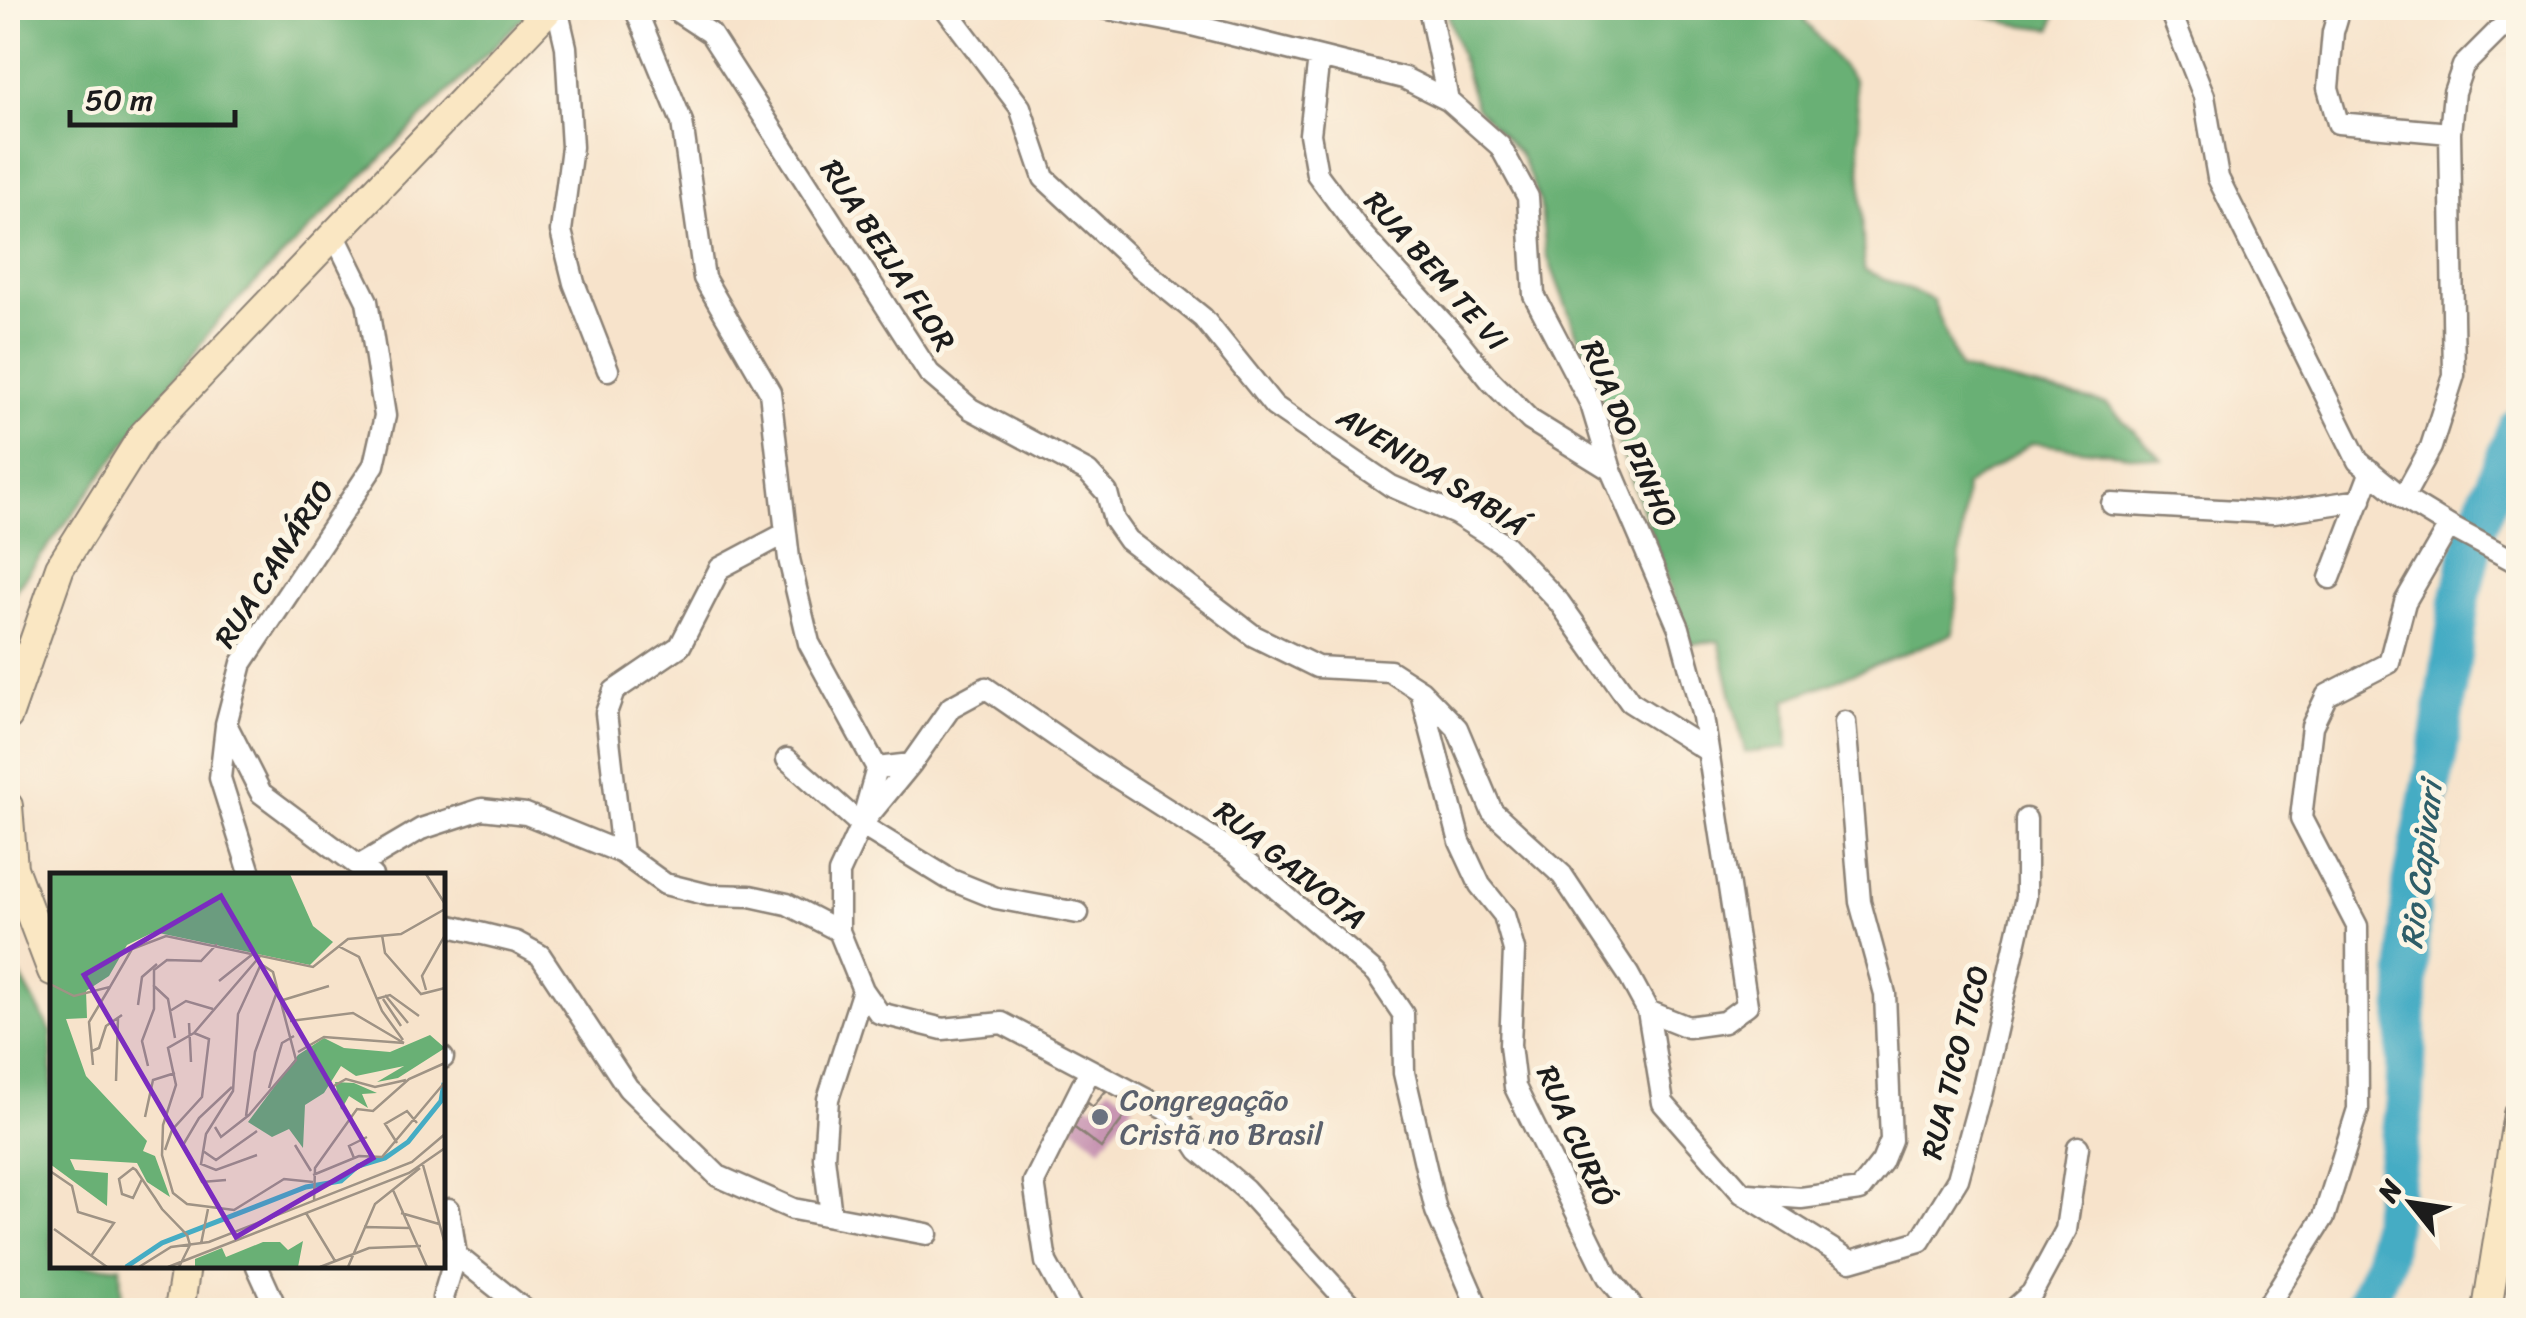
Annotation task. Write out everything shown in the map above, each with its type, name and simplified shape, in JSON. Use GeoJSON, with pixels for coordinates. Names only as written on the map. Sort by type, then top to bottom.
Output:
{"type":"FeatureCollection","features":[{"type":"Feature","properties":{"kind":"street"},"geometry":{"type":"LineString","coordinates":[[8,716],[60,567],[143,436],[553,8],[566,47],[572,146],[560,230],[574,284],[608,370]]}},
{"type":"Feature","properties":{"kind":"street"},"geometry":{"type":"LineString","coordinates":[[638,8],[682,122],[704,278],[770,392],[789,559],[809,643],[877,768],[860,825],[838,872],[839,931],[863,990],[879,1013],[943,1030],[1002,1022],[1176,1114],[1199,1150],[1245,1189],[1355,1310]]}},
{"type":"Feature","properties":{"kind":"street","name":"RUA BEIJA FLOR"},"geometry":{"type":"LineString","coordinates":[[672,8],[710,33],[928,373],[971,409],[1088,472],[1107,493],[1114,520],[1128,540],[1254,636],[1317,667],[1390,671],[1421,691],[1457,728],[1492,811],[1562,875],[1628,974],[1648,1011],[1663,1103],[1742,1193],[1851,1261]]}},
{"type":"Feature","properties":{"kind":"street","name":"AVENIDA SABIÁ"},"geometry":{"type":"LineString","coordinates":[[945,8],[1020,107],[1044,178],[1141,268],[1204,318],[1274,406],[1391,486],[1456,514],[1505,545],[1559,602],[1630,702],[1708,751]]}},
{"type":"Feature","properties":{"kind":"street","name":"RUA DO PINHO"},"geometry":{"type":"LineString","coordinates":[[1103,8],[1195,16],[1319,56],[1404,78],[1448,100],[1500,146],[1528,197],[1534,295],[1592,404],[1611,470],[1679,628],[1703,718],[1747,1004],[1724,1022],[1688,1027],[1648,1011]]}},
{"type":"Feature","properties":{"kind":"street"},"geometry":{"type":"LineString","coordinates":[[1429,8],[1448,100]]}},
{"type":"Feature","properties":{"kind":"street"},"geometry":{"type":"LineString","coordinates":[[2169,8],[2204,96],[2218,178],[2358,462],[2403,498],[2518,563]]}},
{"type":"Feature","properties":{"kind":"street"},"geometry":{"type":"LineString","coordinates":[[2340,8],[2328,88],[2338,123],[2450,132]]}},
{"type":"Feature","properties":{"kind":"street"},"geometry":{"type":"LineString","coordinates":[[2403,498],[2431,447],[2454,375],[2450,132],[2454,92],[2463,66],[2518,12]]}},
{"type":"Feature","properties":{"kind":"street","name":"RUA BEM TE VI"},"geometry":{"type":"LineString","coordinates":[[1319,56],[1310,134],[1316,174],[1361,233],[1491,382],[1530,420],[1611,470]]}},
{"type":"Feature","properties":{"kind":"street","name":"RUA CANÁRIO"},"geometry":{"type":"LineString","coordinates":[[250,873],[220,778],[226,724],[242,663],[374,465],[385,416],[367,302],[334,234]]}},
{"type":"Feature","properties":{"kind":"street"},"geometry":{"type":"LineString","coordinates":[[2330,578],[2371,472]]}},
{"type":"Feature","properties":{"kind":"street"},"geometry":{"type":"LineString","coordinates":[[2112,504],[2273,512],[2360,500]]}},
{"type":"Feature","properties":{"kind":"street"},"geometry":{"type":"LineString","coordinates":[[2265,1310],[2324,1217],[2358,1109],[2356,926],[2301,818],[2312,726],[2327,695],[2389,664],[2405,602],[2458,530]]}},
{"type":"Feature","properties":{"kind":"street"},"geometry":{"type":"LineString","coordinates":[[622,854],[606,714],[614,691],[680,646],[720,568],[786,534]]}},
{"type":"Feature","properties":{"kind":"street","name":"RUA GAIVOTA"},"geometry":{"type":"LineString","coordinates":[[911,764],[951,707],[986,688],[1234,852],[1376,974],[1403,1014],[1404,1073],[1436,1211],[1479,1310]]}},
{"type":"Feature","properties":{"kind":"street","name":"RUA CURIÓ"},"geometry":{"type":"LineString","coordinates":[[1421,691],[1460,842],[1480,885],[1504,915],[1514,950],[1510,1045],[1515,1087],[1608,1277],[1635,1310]]}},
{"type":"Feature","properties":{"kind":"street"},"geometry":{"type":"LineString","coordinates":[[1742,1193],[1801,1198],[1860,1190],[1882,1162],[1891,1140],[1885,994],[1860,902],[1845,722]]}},
{"type":"Feature","properties":{"kind":"street"},"geometry":{"type":"LineString","coordinates":[[226,724],[261,793],[366,870],[421,829],[482,809],[526,814],[622,854],[665,884],[709,895],[750,896],[787,904],[839,931]]}},
{"type":"Feature","properties":{"kind":"street"},"geometry":{"type":"LineString","coordinates":[[787,759],[860,825],[949,879],[996,898],[1078,913]]}},
{"type":"Feature","properties":{"kind":"street"},"geometry":{"type":"LineString","coordinates":[[877,768],[911,764]]}},
{"type":"Feature","properties":{"kind":"street"},"geometry":{"type":"LineString","coordinates":[[860,825],[911,764]]}},
{"type":"Feature","properties":{"kind":"street"},"geometry":{"type":"LineString","coordinates":[[8,806],[13,868],[50,966]]}},
{"type":"Feature","properties":{"kind":"street","name":"RUA TICO TICO"},"geometry":{"type":"LineString","coordinates":[[1851,1261],[1920,1241],[1958,1178],[1982,1092],[2026,897],[2026,819]]}},
{"type":"Feature","properties":{"kind":"street"},"geometry":{"type":"LineString","coordinates":[[445,925],[516,942],[540,955],[628,1088],[718,1176],[793,1210],[927,1234]]}},
{"type":"Feature","properties":{"kind":"street"},"geometry":{"type":"LineString","coordinates":[[831,1216],[824,1156],[828,1099],[863,990]]}},
{"type":"Feature","properties":{"kind":"street"},"geometry":{"type":"LineString","coordinates":[[1072,1310],[1046,1262],[1034,1182],[1090,1070]]}},
{"type":"Feature","properties":{"kind":"street"},"geometry":{"type":"LineString","coordinates":[[2487,1310],[2518,1114]]}},
{"type":"Feature","properties":{"kind":"street"},"geometry":{"type":"LineString","coordinates":[[2012,1310],[2032,1293],[2066,1230],[2078,1148]]}},
{"type":"Feature","properties":{"kind":"street"},"geometry":{"type":"LineString","coordinates":[[446,1310],[443,1298],[456,1256],[449,1208]]}},
{"type":"Feature","properties":{"kind":"street"},"geometry":{"type":"LineString","coordinates":[[456,1256],[526,1310]]}},
{"type":"Feature","properties":{"kind":"street"},"geometry":{"type":"LineString","coordinates":[[180,1310],[186,1268]]}},
{"type":"Feature","properties":{"kind":"street"},"geometry":{"type":"LineString","coordinates":[[257,1268],[276,1310]]}},
{"type":"Feature","properties":{"kind":"green space"},"geometry":{"type":"Polygon","coordinates":[[[8,8],[533,8],[220,318],[8,600],[8,8]]]}},
{"type":"Feature","properties":{"kind":"green space"},"geometry":{"type":"Polygon","coordinates":[[[1448,8],[1801,8],[1806,23],[1854,80],[1864,270],[1933,300],[1959,369],[2107,404],[2162,459],[2032,443],[1966,486],[1953,634],[1786,700],[1788,748],[1745,753],[1719,641],[1690,644],[1546,253],[1540,202],[1520,154],[1476,107],[1448,8]]]}},
{"type":"Feature","properties":{"kind":"green space"},"geometry":{"type":"Polygon","coordinates":[[[1955,8],[2057,8],[2052,29],[2013,24],[1955,8]]]}},
{"type":"Feature","properties":{"kind":"green space"},"geometry":{"type":"Polygon","coordinates":[[[8,954],[50,1029],[50,1268],[120,1268],[122,1310],[8,1310],[8,954]]]}},
{"type":"Feature","properties":{"kind":"building","name":"Congregação Cristã no Brasil"},"geometry":{"type":"Polygon","coordinates":[[[1109,1087],[1134,1104],[1101,1148],[1072,1126],[1077,1118],[1073,1116],[1088,1103],[1093,1107],[1109,1087]]]}},
{"type":"Feature","properties":{"kind":"waterway","name":"Rio Capivari"},"geometry":{"type":"LineString","coordinates":[[2363,1310],[2384,1261],[2405,1100],[2411,889],[2438,752],[2460,601],[2477,525],[2518,427]]}},
{"type":"Feature","properties":{"kind":"place","name":"Congregação Cristã no Brasil"},"geometry":{"type":"Point","coordinates":[1100,1117]}}]}
